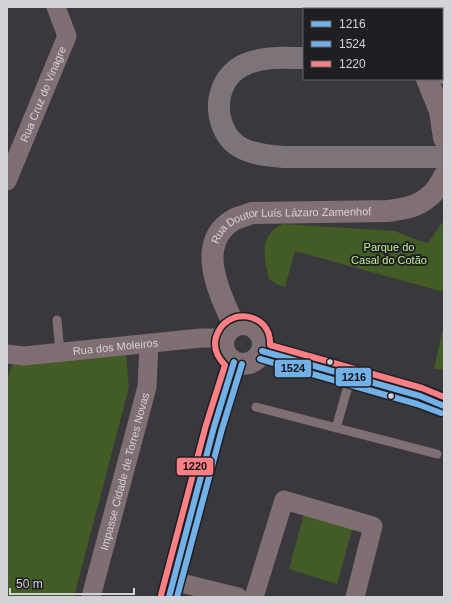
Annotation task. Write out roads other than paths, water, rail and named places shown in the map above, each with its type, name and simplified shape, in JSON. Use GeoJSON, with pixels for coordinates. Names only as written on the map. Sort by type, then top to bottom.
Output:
{"type":"FeatureCollection","features":[{"type":"Feature","properties":{"kind":"highway"},"geometry":{"type":"LineString","coordinates":[[303,58],[269,58],[257,60],[245,64],[233,71],[226,80],[220,95],[218,108],[220,121],[225,132],[235,144],[262,155],[284,157],[444,157]]}},
{"type":"Feature","properties":{"kind":"street","name":"Rua Cruz do Vinagre"},"geometry":{"type":"LineString","coordinates":[[7,181],[67,36],[56,7]]}},
{"type":"Feature","properties":{"kind":"street"},"geometry":{"type":"LineString","coordinates":[[427,80],[440,111],[444,138]]}},
{"type":"Feature","properties":{"kind":"street","name":"Rua Doutor Luís Lázaro Zamenhof"},"geometry":{"type":"LineString","coordinates":[[229,332],[212,262],[214,243],[222,230],[234,220],[252,213],[388,211],[410,207],[432,194],[437,189],[444,176]]}},
{"type":"Feature","properties":{"kind":"street"},"geometry":{"type":"LineString","coordinates":[[246,324],[257,329],[263,339],[262,351],[259,357],[254,361],[241,364],[228,358],[222,346],[229,332],[246,324]]}},
{"type":"Feature","properties":{"kind":"street","name":"Rua dos Moleiros"},"geometry":{"type":"LineString","coordinates":[[7,354],[24,356],[149,344],[201,338],[229,332]]}},
{"type":"Feature","properties":{"kind":"street","name":"Impasse Cidade de Torres Novas"},"geometry":{"type":"LineString","coordinates":[[91,597],[147,387],[149,344]]}},
{"type":"Feature","properties":{"kind":"street"},"geometry":{"type":"LineString","coordinates":[[262,351],[420,396],[444,406]]}},
{"type":"Feature","properties":{"kind":"street"},"geometry":{"type":"LineString","coordinates":[[234,362],[214,427],[171,589],[238,597]]}},
{"type":"Feature","properties":{"kind":"street"},"geometry":{"type":"LineString","coordinates":[[254,597],[284,500],[373,526],[355,597]]}},
{"type":"Feature","properties":{"kind":"lane"},"geometry":{"type":"LineString","coordinates":[[57,320],[60,352]]}},
{"type":"Feature","properties":{"kind":"lane"},"geometry":{"type":"LineString","coordinates":[[336,428],[351,376]]}},
{"type":"Feature","properties":{"kind":"lane"},"geometry":{"type":"LineString","coordinates":[[256,407],[437,454]]}},
{"type":"Feature","properties":{"kind":"park label","name":"Parque do Casal do Cotão"},"geometry":{"type":"Point","coordinates":[389,253]}}]}
